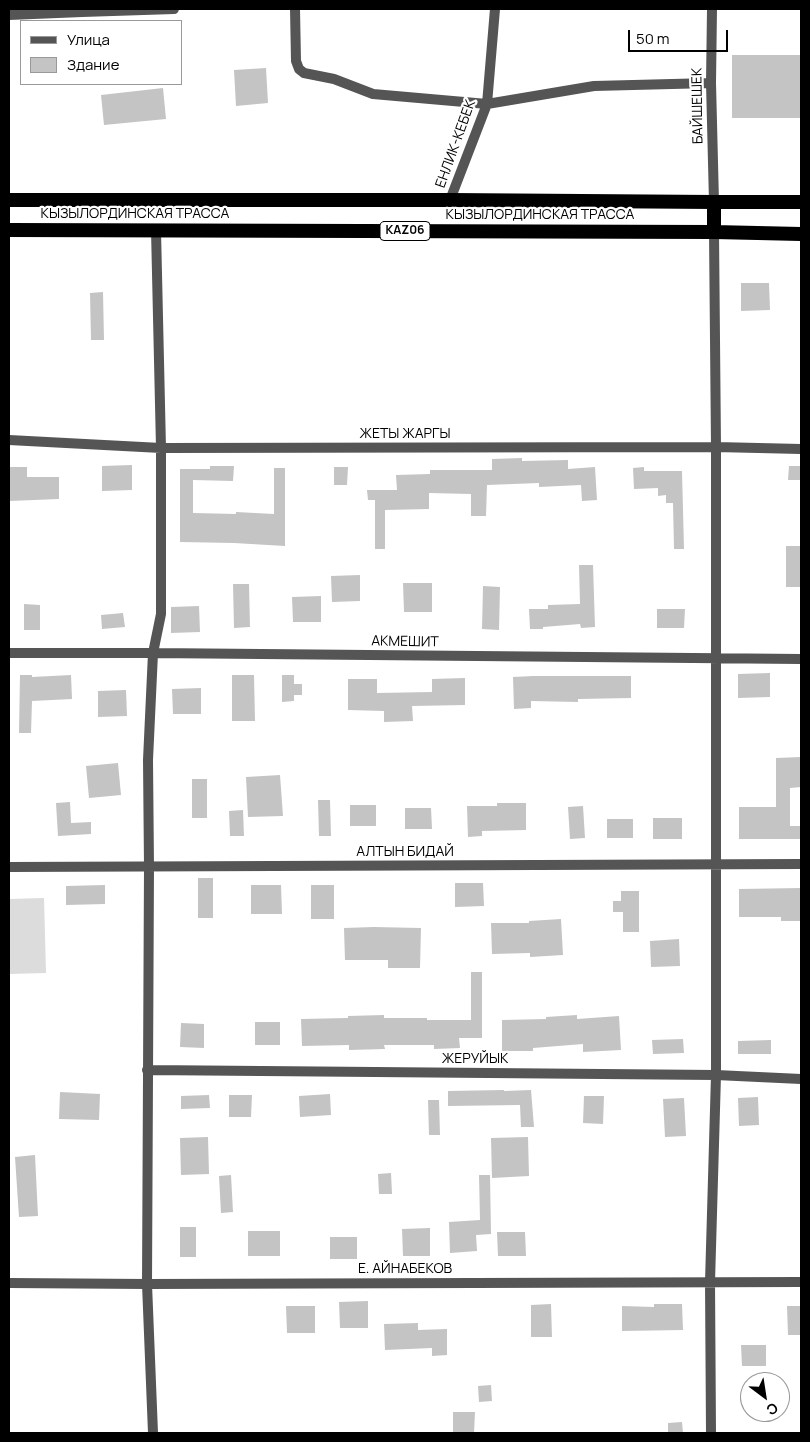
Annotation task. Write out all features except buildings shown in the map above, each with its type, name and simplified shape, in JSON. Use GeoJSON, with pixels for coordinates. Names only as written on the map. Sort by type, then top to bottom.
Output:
{"type":"FeatureCollection","features":[{"type":"Feature","properties":{"kind":"highway","name":"КЫЗЫЛОРДИНСКАЯ ТРАССА"},"geometry":{"type":"LineString","coordinates":[[9,200],[801,202]]}},
{"type":"Feature","properties":{"kind":"highway"},"geometry":{"type":"LineString","coordinates":[[714,202],[714,232]]}},
{"type":"Feature","properties":{"kind":"highway","name":"КЫЗЫЛОРДИНСКАЯ ТРАССА"},"geometry":{"type":"LineString","coordinates":[[9,230],[714,232],[801,234]]}},
{"type":"Feature","properties":{"kind":"street"},"geometry":{"type":"LineString","coordinates":[[9,15],[174,9]]}},
{"type":"Feature","properties":{"kind":"street"},"geometry":{"type":"LineString","coordinates":[[295,9],[296,60],[298,69],[334,79],[373,94],[487,104],[594,86],[711,83]]}},
{"type":"Feature","properties":{"kind":"street","name":"ЕНЛИК-КЕБЕК"},"geometry":{"type":"LineString","coordinates":[[450,200],[487,104],[495,9]]}},
{"type":"Feature","properties":{"kind":"street","name":"БАЙШЕШЕК"},"geometry":{"type":"LineString","coordinates":[[712,9],[711,83],[714,202]]}},
{"type":"Feature","properties":{"kind":"street"},"geometry":{"type":"LineString","coordinates":[[153,1433],[147,1284],[147,1070],[148,760],[153,653],[161,614],[161,448],[156,230]]}},
{"type":"Feature","properties":{"kind":"street"},"geometry":{"type":"LineString","coordinates":[[711,1433],[710,1282],[716,1075],[714,232]]}},
{"type":"Feature","properties":{"kind":"street","name":"ЖЕТЫ ЖАРГЫ"},"geometry":{"type":"LineString","coordinates":[[9,440],[161,448],[716,447],[801,450]]}},
{"type":"Feature","properties":{"kind":"street","name":"АКМЕШИТ"},"geometry":{"type":"LineString","coordinates":[[9,653],[801,659]]}},
{"type":"Feature","properties":{"kind":"street","name":"АЛТЫН БИДАЙ"},"geometry":{"type":"LineString","coordinates":[[9,867],[801,864]]}},
{"type":"Feature","properties":{"kind":"street","name":"ЖЕРУЙЫК"},"geometry":{"type":"LineString","coordinates":[[147,1070],[716,1075],[801,1079]]}},
{"type":"Feature","properties":{"kind":"street","name":"Е. АЙНАБЕКОВ"},"geometry":{"type":"LineString","coordinates":[[9,1283],[801,1282]]}},
{"type":"Feature","properties":{"kind":"shaded area"},"geometry":{"type":"Polygon","coordinates":[[[44,898],[46,973],[9,974],[9,899],[44,898]]]}}]}
